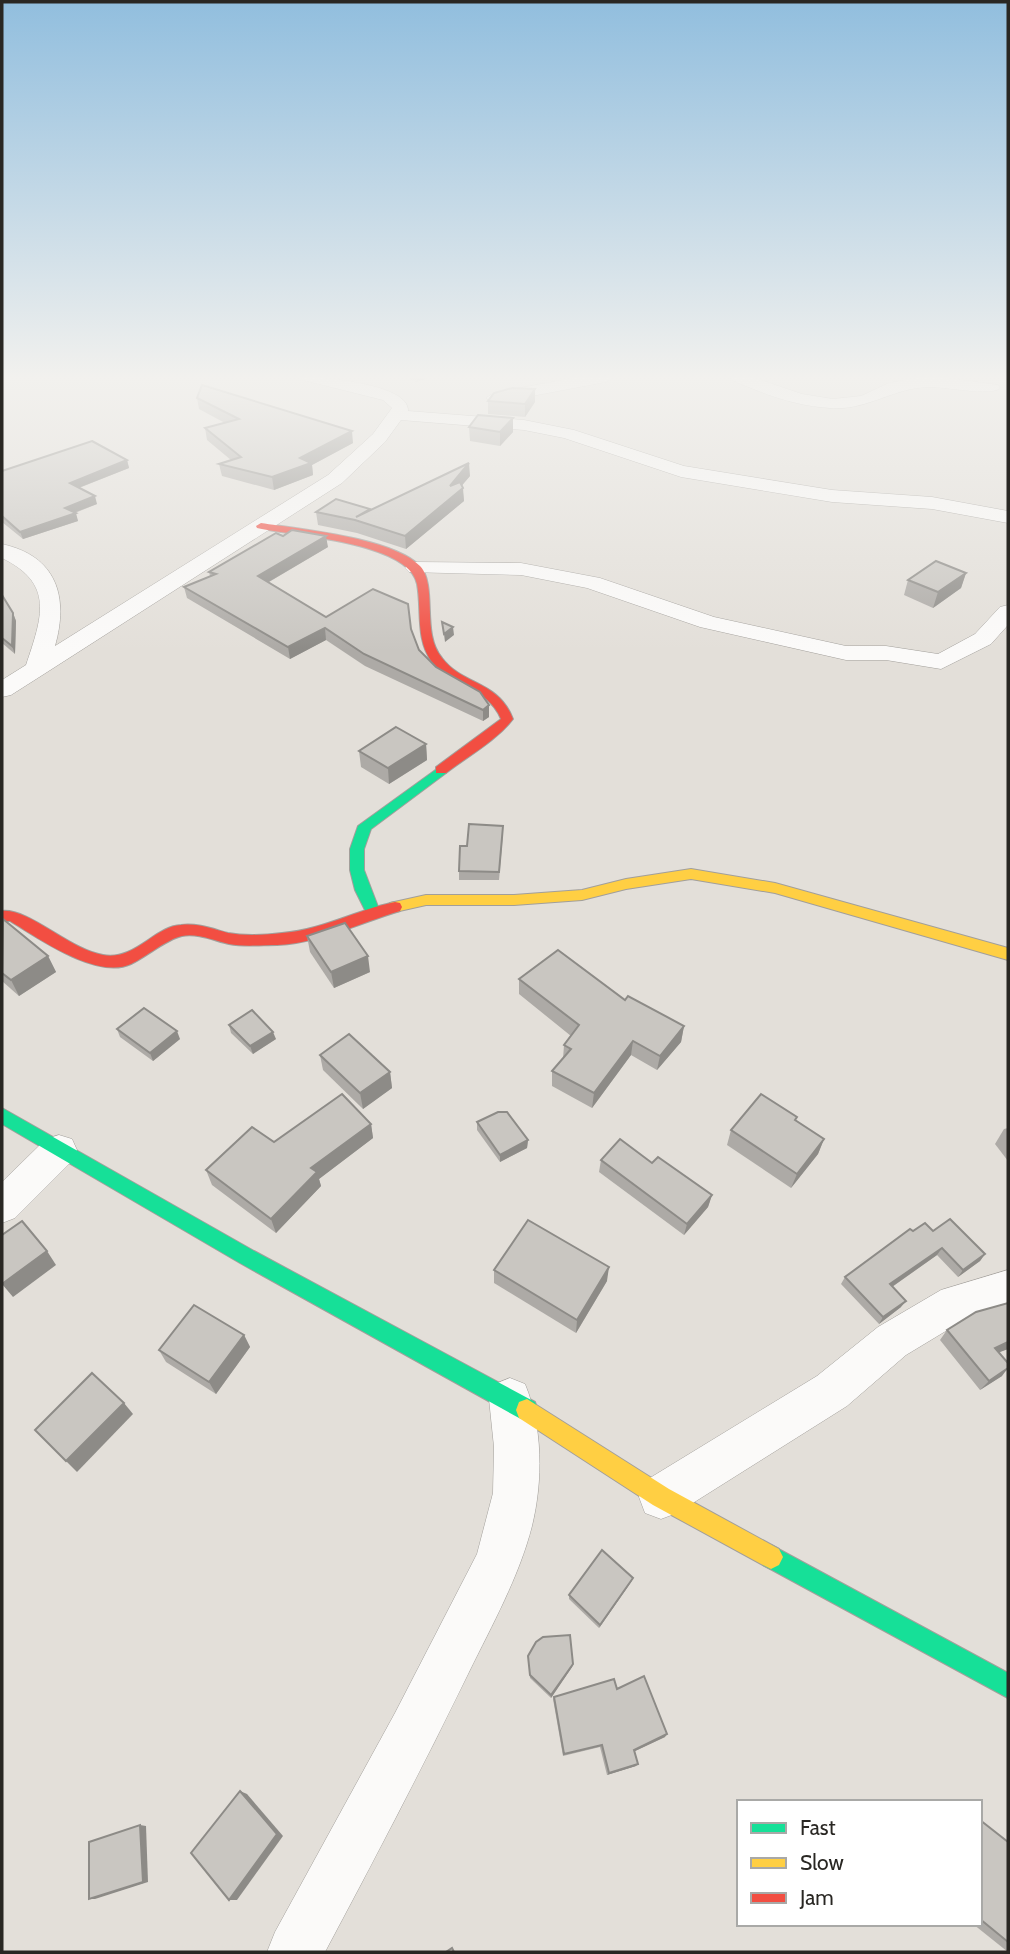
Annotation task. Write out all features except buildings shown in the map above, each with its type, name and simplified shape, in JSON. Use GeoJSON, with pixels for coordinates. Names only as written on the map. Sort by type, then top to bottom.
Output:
{"type":"FeatureCollection","features":[{"type":"Feature","properties":{"kind":"street"},"geometry":{"type":"LineString","coordinates":[[2,690],[335,479],[347,468]]}},
{"type":"Feature","properties":{"kind":"street"},"geometry":{"type":"LineString","coordinates":[[676,468],[832,496],[932,503],[1008,517]]}},
{"type":"Feature","properties":{"kind":"street"},"geometry":{"type":"LineString","coordinates":[[261,526],[337,540],[402,557],[416,568],[423,586],[426,625],[437,661],[450,673],[501,701],[507,711],[507,719],[426,784],[365,826],[354,847],[353,859],[356,880],[373,912]]}},
{"type":"Feature","properties":{"kind":"street"},"geometry":{"type":"LineString","coordinates":[[2,550],[34,568],[45,583],[50,597],[51,621],[36,669]]}},
{"type":"Feature","properties":{"kind":"street"},"geometry":{"type":"LineString","coordinates":[[416,568],[521,569],[592,583],[708,622],[846,653],[886,653],[941,662],[983,639],[1008,612]]}},
{"type":"Feature","properties":{"kind":"street"},"geometry":{"type":"LineString","coordinates":[[2,916],[12,915],[57,943],[101,961],[124,961],[180,930],[207,932],[231,939],[280,939],[317,934],[373,912],[426,900],[514,900],[582,894],[691,874],[775,888],[1008,954]]}},
{"type":"Feature","properties":{"kind":"street"},"geometry":{"type":"LineString","coordinates":[[2,1115],[247,1257],[510,1399],[661,1497],[1008,1686]]}},
{"type":"Feature","properties":{"kind":"street"},"geometry":{"type":"LineString","coordinates":[[2,1206],[59,1150]]}},
{"type":"Feature","properties":{"kind":"street"},"geometry":{"type":"LineString","coordinates":[[661,1497],[832,1391],[892,1341],[955,1303],[1008,1289]]}},
{"type":"Feature","properties":{"kind":"street"},"geometry":{"type":"LineString","coordinates":[[295,1952],[428,1703],[497,1562],[509,1525],[516,1486],[518,1449],[510,1399]]}},
{"type":"Feature","properties":{"kind":"traffic: fast"},"geometry":{"type":"LineString","coordinates":[[373,912],[357,870],[357,849],[365,826],[441,770]]}},
{"type":"Feature","properties":{"kind":"traffic: fast"},"geometry":{"type":"LineString","coordinates":[[2,1115],[247,1257],[527,1410]]}},
{"type":"Feature","properties":{"kind":"traffic: fast"},"geometry":{"type":"LineString","coordinates":[[771,1557],[1008,1686]]}},
{"type":"Feature","properties":{"kind":"traffic: slow"},"geometry":{"type":"LineString","coordinates":[[395,907],[426,900],[514,900],[582,895],[626,884],[691,874],[775,888],[1008,954]]}},
{"type":"Feature","properties":{"kind":"traffic: slow"},"geometry":{"type":"LineString","coordinates":[[527,1410],[661,1497],[771,1557]]}},
{"type":"Feature","properties":{"kind":"traffic: jam"},"geometry":{"type":"LineString","coordinates":[[261,526],[365,545],[403,558],[415,567],[423,585],[425,623],[434,656],[448,670],[496,699],[507,719],[499,728],[441,770]]}},
{"type":"Feature","properties":{"kind":"traffic: jam"},"geometry":{"type":"LineString","coordinates":[[2,916],[12,915],[57,943],[101,961],[124,961],[180,930],[207,932],[231,939],[280,939],[317,934],[373,912],[395,907]]}}]}
